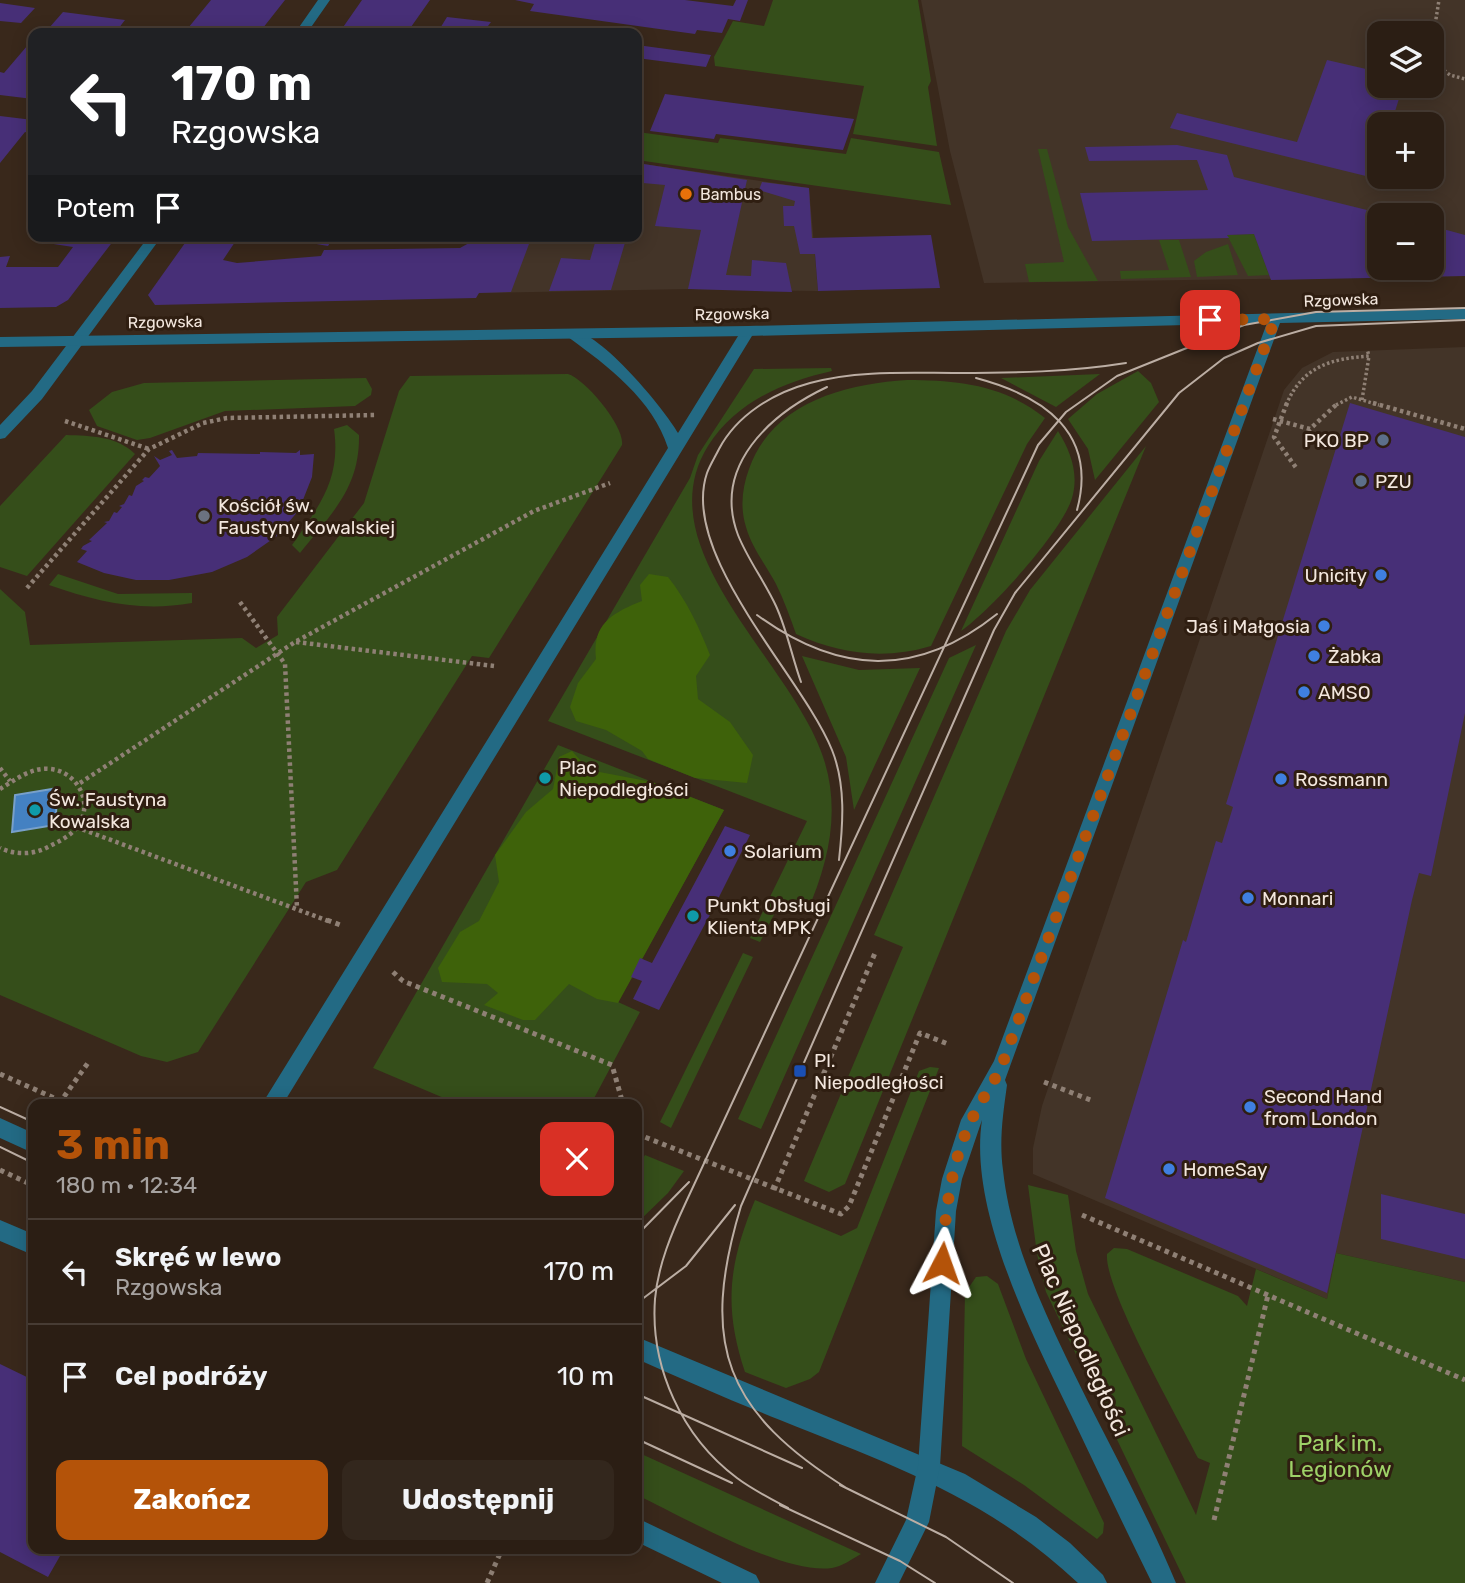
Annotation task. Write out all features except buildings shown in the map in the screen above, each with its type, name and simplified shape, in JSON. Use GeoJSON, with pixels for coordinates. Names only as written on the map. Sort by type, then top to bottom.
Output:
{"type":"FeatureCollection","features":[{"type":"Feature","properties":{"kind":"street"},"geometry":{"type":"LineString","coordinates":[[304,28],[324,0]]}},
{"type":"Feature","properties":{"kind":"street"},"geometry":{"type":"LineString","coordinates":[[0,434],[37,396],[152,242]]}},
{"type":"Feature","properties":{"kind":"street","name":"Rzgowska"},"geometry":{"type":"LineString","coordinates":[[0,342],[748,331],[1465,314]]}},
{"type":"Feature","properties":{"kind":"street","name":"Plac Niepodległości"},"geometry":{"type":"LineString","coordinates":[[887,1583],[917,1522],[929,1466],[946,1211],[960,1147],[971,1120],[1002,1065],[1275,319]]}},
{"type":"Feature","properties":{"kind":"street"},"geometry":{"type":"LineString","coordinates":[[275,1099],[748,331]]}},
{"type":"Feature","properties":{"kind":"street"},"geometry":{"type":"LineString","coordinates":[[573,334],[612,364],[663,418],[672,432],[676,449]]}},
{"type":"Feature","properties":{"kind":"street","name":"Plac Niepodległości"},"geometry":{"type":"LineString","coordinates":[[1002,1065],[991,1129],[995,1184],[1003,1222],[1034,1310],[1164,1583]]}},
{"type":"Feature","properties":{"kind":"street"},"geometry":{"type":"LineString","coordinates":[[0,1128],[28,1141]]}},
{"type":"Feature","properties":{"kind":"street"},"geometry":{"type":"LineString","coordinates":[[0,1230],[28,1243]]}},
{"type":"Feature","properties":{"kind":"street"},"geometry":{"type":"LineString","coordinates":[[642,1350],[743,1394],[929,1466],[1015,1515],[1095,1583]]}},
{"type":"Feature","properties":{"kind":"street"},"geometry":{"type":"LineString","coordinates":[[642,1532],[748,1583]]}},
{"type":"Feature","properties":{"kind":"path"},"geometry":{"type":"LineString","coordinates":[[1436,21],[1440,0]]}},
{"type":"Feature","properties":{"kind":"path"},"geometry":{"type":"LineString","coordinates":[[1444,70],[1465,79]]}},
{"type":"Feature","properties":{"kind":"path"},"geometry":{"type":"LineString","coordinates":[[1362,400],[1369,356],[1367,349]]}},
{"type":"Feature","properties":{"kind":"path"},"geometry":{"type":"LineString","coordinates":[[1297,469],[1274,437],[1290,392],[1317,365],[1336,358],[1369,356]]}},
{"type":"Feature","properties":{"kind":"path"},"geometry":{"type":"LineString","coordinates":[[1272,419],[1310,429],[1340,401],[1352,397],[1465,429]]}},
{"type":"Feature","properties":{"kind":"path"},"geometry":{"type":"LineString","coordinates":[[27,588],[149,449],[203,423],[227,418],[376,415]]}},
{"type":"Feature","properties":{"kind":"path"},"geometry":{"type":"LineString","coordinates":[[65,421],[149,449]]}},
{"type":"Feature","properties":{"kind":"path"},"geometry":{"type":"LineString","coordinates":[[80,783],[295,642],[534,511],[610,483]]}},
{"type":"Feature","properties":{"kind":"path"},"geometry":{"type":"LineString","coordinates":[[240,603],[285,664],[297,908]]}},
{"type":"Feature","properties":{"kind":"path"},"geometry":{"type":"LineString","coordinates":[[295,642],[494,666]]}},
{"type":"Feature","properties":{"kind":"path"},"geometry":{"type":"LineString","coordinates":[[0,768],[10,781]]}},
{"type":"Feature","properties":{"kind":"path"},"geometry":{"type":"LineString","coordinates":[[0,789],[10,781],[42,769],[70,774],[80,783],[86,803],[76,827],[65,838],[41,850],[17,853],[1,850]]}},
{"type":"Feature","properties":{"kind":"path"},"geometry":{"type":"LineString","coordinates":[[76,827],[348,928],[403,981],[612,1065],[622,1099]]}},
{"type":"Feature","properties":{"kind":"path"},"geometry":{"type":"LineString","coordinates":[[774,1190],[875,953]]}},
{"type":"Feature","properties":{"kind":"path"},"geometry":{"type":"LineString","coordinates":[[642,1136],[841,1214],[849,1206],[920,1033],[948,1044]]}},
{"type":"Feature","properties":{"kind":"path"},"geometry":{"type":"LineString","coordinates":[[62,1099],[90,1060]]}},
{"type":"Feature","properties":{"kind":"path"},"geometry":{"type":"LineString","coordinates":[[0,1074],[56,1099]]}},
{"type":"Feature","properties":{"kind":"path"},"geometry":{"type":"LineString","coordinates":[[1044,1082],[1093,1101]]}},
{"type":"Feature","properties":{"kind":"path"},"geometry":{"type":"LineString","coordinates":[[0,1171],[28,1183]]}},
{"type":"Feature","properties":{"kind":"path"},"geometry":{"type":"LineString","coordinates":[[1082,1215],[1465,1380]]}},
{"type":"Feature","properties":{"kind":"path"},"geometry":{"type":"LineString","coordinates":[[1214,1520],[1268,1295]]}},
{"type":"Feature","properties":{"kind":"path"},"geometry":{"type":"LineString","coordinates":[[487,1583],[500,1554]]}},
{"type":"Feature","properties":{"kind":"shaded area"},"geometry":{"type":"Polygon","coordinates":[[[921,0],[1465,0],[1465,276],[1444,276],[1444,203],[1367,203],[1367,277],[984,283],[950,151],[921,0]]]}},
{"type":"Feature","properties":{"kind":"shaded area"},"geometry":{"type":"Polygon","coordinates":[[[642,164],[809,188],[818,291],[688,289],[479,293],[499,242],[642,242],[642,164]]]}},
{"type":"Feature","properties":{"kind":"shaded area"},"geometry":{"type":"Polygon","coordinates":[[[1465,347],[1465,1282],[1336,1253],[1327,1299],[1033,1174],[1033,1148],[1042,1106],[1284,390],[1302,368],[1333,352],[1465,347]]]}},
{"type":"Feature","properties":{"kind":"green space"},"geometry":{"type":"Polygon","coordinates":[[[773,0],[918,0],[931,81],[928,87],[937,146],[853,134],[864,86],[715,66],[714,57],[733,21],[764,26],[773,0]]]}},
{"type":"Feature","properties":{"kind":"green space"},"geometry":{"type":"Polygon","coordinates":[[[642,133],[718,143],[720,138],[846,154],[851,138],[939,152],[951,205],[642,161],[642,133]]]}},
{"type":"Feature","properties":{"kind":"green space"},"geometry":{"type":"Polygon","coordinates":[[[1038,149],[1047,149],[1068,227],[1098,281],[1029,282],[1025,264],[1064,262],[1038,149]]]}},
{"type":"Feature","properties":{"kind":"green space"},"geometry":{"type":"Polygon","coordinates":[[[1254,234],[1269,275],[1248,276],[1227,235],[1254,234]]]}},
{"type":"Feature","properties":{"kind":"green space"},"geometry":{"type":"Polygon","coordinates":[[[1159,240],[1179,240],[1191,277],[1121,279],[1120,271],[1169,270],[1159,240]]]}},
{"type":"Feature","properties":{"kind":"green space"},"geometry":{"type":"Polygon","coordinates":[[[1228,244],[1238,275],[1197,277],[1194,261],[1206,252],[1228,244]]]}},
{"type":"Feature","properties":{"kind":"green space"},"geometry":{"type":"Polygon","coordinates":[[[831,368],[832,371],[796,381],[762,396],[732,417],[708,446],[693,486],[695,526],[709,567],[809,726],[825,763],[829,782],[830,839],[821,876],[807,912],[781,901],[760,942],[750,938],[807,821],[548,721],[690,478],[698,455],[754,369],[831,368]]]}},
{"type":"Feature","properties":{"kind":"green space"},"geometry":{"type":"Polygon","coordinates":[[[1138,371],[1151,383],[1159,402],[1095,480],[1088,449],[1068,419],[1097,394],[1138,371]]]}},
{"type":"Feature","properties":{"kind":"green space"},"geometry":{"type":"Polygon","coordinates":[[[568,374],[603,404],[617,427],[622,445],[489,658],[472,656],[337,870],[306,882],[198,1052],[167,1062],[141,1056],[0,995],[0,589],[25,612],[30,645],[242,638],[256,648],[278,635],[277,617],[364,503],[399,391],[410,376],[568,374]]]}},
{"type":"Feature","properties":{"kind":"green space"},"geometry":{"type":"Polygon","coordinates":[[[1100,374],[1056,407],[1001,378],[1100,374]]]}},
{"type":"Feature","properties":{"kind":"green space"},"geometry":{"type":"Polygon","coordinates":[[[366,378],[372,389],[371,395],[355,406],[225,411],[150,438],[137,440],[97,426],[89,410],[112,392],[144,383],[366,378]]]}},
{"type":"Feature","properties":{"kind":"green space"},"geometry":{"type":"Polygon","coordinates":[[[907,380],[962,383],[997,391],[1045,418],[1027,444],[931,646],[879,654],[846,650],[813,641],[796,634],[779,590],[755,549],[746,527],[742,505],[749,469],[760,446],[775,428],[792,413],[813,401],[859,386],[907,380]]]}},
{"type":"Feature","properties":{"kind":"green space"},"geometry":{"type":"Polygon","coordinates":[[[347,425],[359,435],[355,470],[342,499],[300,553],[292,545],[326,491],[334,463],[334,429],[347,425]]]}},
{"type":"Feature","properties":{"kind":"green space"},"geometry":{"type":"Polygon","coordinates":[[[1058,431],[1070,455],[1075,480],[1066,513],[1024,570],[989,607],[961,631],[1039,461],[1058,431]]]}},
{"type":"Feature","properties":{"kind":"green space"},"geometry":{"type":"Polygon","coordinates":[[[66,435],[112,440],[135,454],[27,576],[0,567],[0,506],[66,435]]]}},
{"type":"Feature","properties":{"kind":"green space"},"geometry":{"type":"Polygon","coordinates":[[[1146,446],[845,1184],[829,1192],[804,1181],[903,947],[874,935],[1006,631],[1030,590],[1146,446]]]}},
{"type":"Feature","properties":{"kind":"green space"},"geometry":{"type":"Polygon","coordinates":[[[58,574],[118,594],[192,593],[192,603],[137,606],[102,601],[49,585],[58,574]]]}},
{"type":"Feature","properties":{"kind":"green space"},"geometry":{"type":"Polygon","coordinates":[[[649,574],[668,577],[697,624],[710,655],[696,676],[698,699],[730,722],[753,755],[747,783],[695,778],[648,759],[642,751],[606,730],[576,721],[570,707],[578,683],[596,659],[597,637],[601,628],[613,615],[642,601],[640,585],[649,574]]]}},
{"type":"Feature","properties":{"kind":"green space"},"geometry":{"type":"Polygon","coordinates":[[[976,645],[761,1129],[738,1119],[949,658],[976,645]]]}},
{"type":"Feature","properties":{"kind":"green space"},"geometry":{"type":"Polygon","coordinates":[[[802,656],[859,670],[920,668],[854,810],[846,757],[802,656]]]}},
{"type":"Feature","properties":{"kind":"green space"},"geometry":{"type":"Polygon","coordinates":[[[558,745],[724,810],[618,1002],[640,1012],[594,1099],[446,1099],[373,1068],[558,745]]]}},
{"type":"Feature","properties":{"kind":"green space"},"geometry":{"type":"Polygon","coordinates":[[[572,751],[589,770],[652,782],[724,810],[618,1003],[597,999],[569,984],[535,1020],[523,1020],[484,1005],[498,993],[487,984],[442,982],[438,968],[460,932],[479,921],[499,882],[495,855],[526,812],[553,789],[559,757],[572,751]]]}},
{"type":"Feature","properties":{"kind":"green space"},"geometry":{"type":"Polygon","coordinates":[[[743,953],[753,957],[671,1128],[660,1122],[743,953]]]}},
{"type":"Feature","properties":{"kind":"green space"},"geometry":{"type":"Polygon","coordinates":[[[930,1067],[939,1068],[819,1372],[810,1379],[786,1388],[745,1372],[734,1326],[732,1285],[739,1244],[755,1200],[841,1236],[857,1228],[919,1071],[930,1067]]]}},
{"type":"Feature","properties":{"kind":"green space"},"geometry":{"type":"Polygon","coordinates":[[[645,1155],[684,1171],[668,1193],[642,1218],[642,1160],[645,1155]]]}},
{"type":"Feature","properties":{"kind":"green space","name":"Park im. Legionów"},"geometry":{"type":"Polygon","coordinates":[[[1028,1185],[1068,1195],[1076,1251],[1088,1294],[1196,1515],[1210,1463],[1198,1458],[1144,1355],[1117,1295],[1107,1254],[1114,1248],[1127,1249],[1238,1296],[1247,1306],[1256,1269],[1327,1299],[1336,1253],[1465,1282],[1465,1583],[1186,1583],[1046,1292],[1037,1254],[1028,1185]]]}},
{"type":"Feature","properties":{"kind":"green space"},"geometry":{"type":"Polygon","coordinates":[[[987,1276],[998,1284],[1026,1359],[1104,1523],[1103,1533],[1097,1539],[1024,1485],[962,1446],[965,1293],[976,1277],[987,1276]]]}},
{"type":"Feature","properties":{"kind":"green space"},"geometry":{"type":"Polygon","coordinates":[[[642,1454],[861,1554],[836,1567],[812,1568],[761,1554],[642,1498],[642,1454]]]}},
{"type":"Feature","properties":{"kind":"water"},"geometry":{"type":"Polygon","coordinates":[[[58,788],[55,825],[12,832],[15,795],[58,788]]]}},
{"type":"Feature","properties":{"kind":"tram line"},"geometry":{"type":"LineString","coordinates":[[1059,421],[1066,412],[1117,376],[1244,325],[1316,312],[1465,308]]}},
{"type":"Feature","properties":{"kind":"tram line"},"geometry":{"type":"LineString","coordinates":[[848,1489],[806,1460],[773,1432],[749,1402],[733,1371],[724,1336],[723,1298],[728,1255],[741,1206],[994,630],[1015,593],[1179,393],[1224,358],[1258,343],[1316,326],[1465,320]]}},
{"type":"Feature","properties":{"kind":"tram line"},"geometry":{"type":"LineString","coordinates":[[839,860],[841,791],[832,750],[817,720],[726,577],[710,540],[703,505],[707,473],[719,449],[736,426],[757,407],[796,387],[828,379],[883,373],[1042,371],[1126,363]]}},
{"type":"Feature","properties":{"kind":"tram line"},"geometry":{"type":"LineString","coordinates":[[976,378],[1023,395],[1059,421]]}},
{"type":"Feature","properties":{"kind":"tram line"},"geometry":{"type":"LineString","coordinates":[[786,634],[776,606],[738,535],[732,510],[733,487],[740,465],[751,445],[785,412],[827,387]]}},
{"type":"Feature","properties":{"kind":"tram line"},"geometry":{"type":"LineString","coordinates":[[944,646],[1038,445],[1059,421]]}},
{"type":"Feature","properties":{"kind":"tram line"},"geometry":{"type":"LineString","coordinates":[[1059,421],[1072,439],[1080,459],[1081,483],[1077,510]]}},
{"type":"Feature","properties":{"kind":"tram line"},"geometry":{"type":"LineString","coordinates":[[944,646],[967,635],[997,614]]}},
{"type":"Feature","properties":{"kind":"tram line"},"geometry":{"type":"LineString","coordinates":[[757,615],[786,634]]}},
{"type":"Feature","properties":{"kind":"tram line"},"geometry":{"type":"LineString","coordinates":[[786,634],[818,649],[848,658],[878,661],[908,658],[944,646]]}},
{"type":"Feature","properties":{"kind":"tram line"},"geometry":{"type":"LineString","coordinates":[[786,634],[801,682]]}},
{"type":"Feature","properties":{"kind":"tram line"},"geometry":{"type":"LineString","coordinates":[[657,1288],[666,1249],[681,1213],[944,646]]}},
{"type":"Feature","properties":{"kind":"tram line"},"geometry":{"type":"LineString","coordinates":[[0,1107],[28,1120]]}},
{"type":"Feature","properties":{"kind":"tram line"},"geometry":{"type":"LineString","coordinates":[[0,1147],[28,1161]]}},
{"type":"Feature","properties":{"kind":"tram line"},"geometry":{"type":"LineString","coordinates":[[642,1230],[689,1182]]}},
{"type":"Feature","properties":{"kind":"tram line"},"geometry":{"type":"LineString","coordinates":[[657,1288],[686,1266],[735,1205]]}},
{"type":"Feature","properties":{"kind":"tram line"},"geometry":{"type":"LineString","coordinates":[[642,1299],[657,1288]]}},
{"type":"Feature","properties":{"kind":"tram line"},"geometry":{"type":"LineString","coordinates":[[657,1288],[655,1325],[658,1350],[664,1375],[682,1414]]}},
{"type":"Feature","properties":{"kind":"tram line"},"geometry":{"type":"LineString","coordinates":[[642,1396],[682,1414]]}},
{"type":"Feature","properties":{"kind":"tram line"},"geometry":{"type":"LineString","coordinates":[[682,1414],[802,1468]]}},
{"type":"Feature","properties":{"kind":"tram line"},"geometry":{"type":"LineString","coordinates":[[682,1414],[700,1442],[717,1461],[737,1478],[788,1508]]}},
{"type":"Feature","properties":{"kind":"tram line"},"geometry":{"type":"LineString","coordinates":[[642,1441],[732,1483]]}},
{"type":"Feature","properties":{"kind":"tram line"},"geometry":{"type":"LineString","coordinates":[[840,1485],[848,1489]]}},
{"type":"Feature","properties":{"kind":"tram line"},"geometry":{"type":"LineString","coordinates":[[848,1489],[946,1537],[1013,1583]]}},
{"type":"Feature","properties":{"kind":"tram line"},"geometry":{"type":"LineString","coordinates":[[780,1505],[900,1561],[935,1583]]}},
{"type":"Feature","properties":{"kind":"place","name":"Bambus"},"geometry":{"type":"Point","coordinates":[686,194]}},
{"type":"Feature","properties":{"kind":"place","name":"PKO BP"},"geometry":{"type":"Point","coordinates":[1383,440]}},
{"type":"Feature","properties":{"kind":"place","name":"PZU"},"geometry":{"type":"Point","coordinates":[1361,481]}},
{"type":"Feature","properties":{"kind":"place","name":"Kościół św. Faustyny Kowalskiej"},"geometry":{"type":"Point","coordinates":[204,516]}},
{"type":"Feature","properties":{"kind":"place","name":"Unicity"},"geometry":{"type":"Point","coordinates":[1381,575]}},
{"type":"Feature","properties":{"kind":"place","name":"Jaś i Małgosia"},"geometry":{"type":"Point","coordinates":[1324,626]}},
{"type":"Feature","properties":{"kind":"place","name":"Żabka"},"geometry":{"type":"Point","coordinates":[1314,656]}},
{"type":"Feature","properties":{"kind":"place","name":"AMSO"},"geometry":{"type":"Point","coordinates":[1304,692]}},
{"type":"Feature","properties":{"kind":"place","name":"Plac Niepodległości"},"geometry":{"type":"Point","coordinates":[545,778]}},
{"type":"Feature","properties":{"kind":"place","name":"Rossmann"},"geometry":{"type":"Point","coordinates":[1281,779]}},
{"type":"Feature","properties":{"kind":"place","name":"Św. Faustyna Kowalska"},"geometry":{"type":"Point","coordinates":[35,810]}},
{"type":"Feature","properties":{"kind":"place","name":"Solarium"},"geometry":{"type":"Point","coordinates":[730,851]}},
{"type":"Feature","properties":{"kind":"place","name":"Monnari"},"geometry":{"type":"Point","coordinates":[1248,898]}},
{"type":"Feature","properties":{"kind":"place","name":"Punkt Obsługi Klienta MPK"},"geometry":{"type":"Point","coordinates":[693,916]}},
{"type":"Feature","properties":{"kind":"place","name":"Pl. Niepodległości"},"geometry":{"type":"Point","coordinates":[800,1071]}},
{"type":"Feature","properties":{"kind":"place","name":"Second Hand from London"},"geometry":{"type":"Point","coordinates":[1250,1107]}},
{"type":"Feature","properties":{"kind":"place","name":"HomeSay"},"geometry":{"type":"Point","coordinates":[1169,1169]}},
{"type":"Feature","properties":{"kind":"route"},"geometry":{"type":"LineString","coordinates":[[942,1263],[946,1211],[960,1147],[971,1120],[991,1089],[1002,1065],[1275,319],[1210,320]]}}]}
